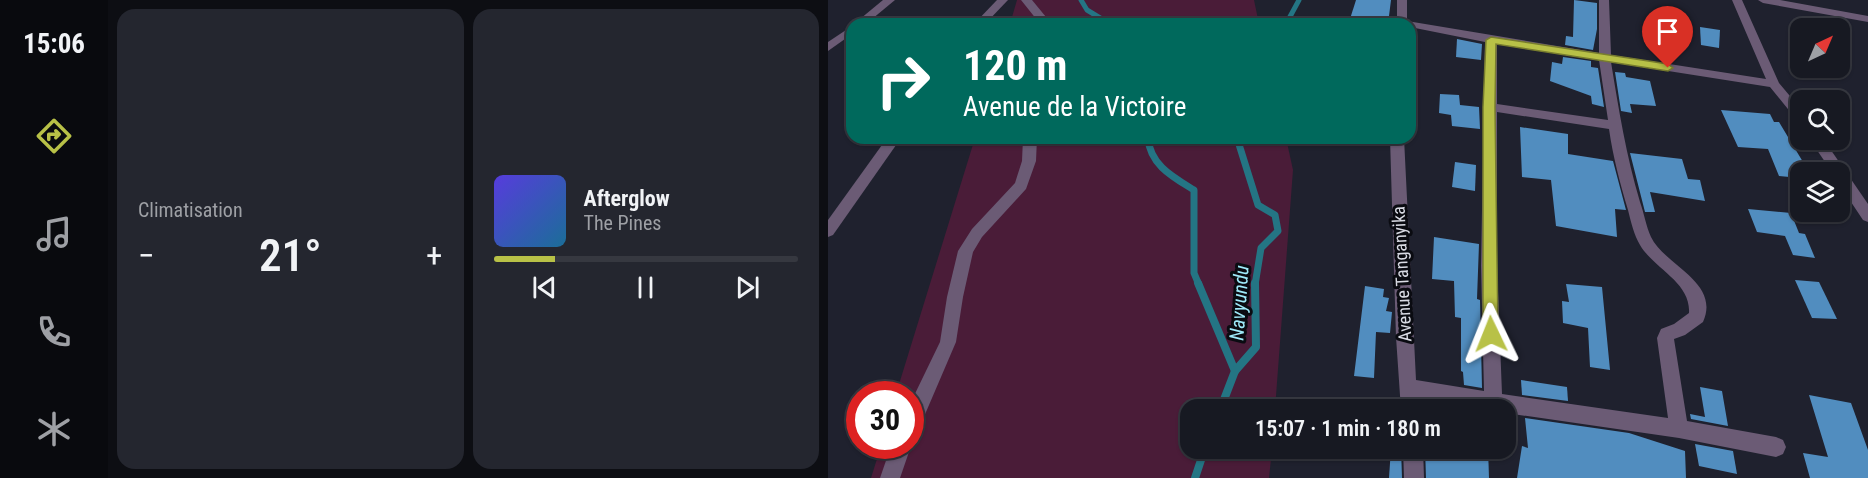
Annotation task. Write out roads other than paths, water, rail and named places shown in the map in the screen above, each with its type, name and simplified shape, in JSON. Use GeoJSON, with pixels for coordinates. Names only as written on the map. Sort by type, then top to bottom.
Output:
{"type":"FeatureCollection","features":[{"type":"Feature","properties":{"kind":"street"},"geometry":{"type":"LineString","coordinates":[[867,18],[890,0]]}},
{"type":"Feature","properties":{"kind":"street"},"geometry":{"type":"LineString","coordinates":[[984,18],[1004,0]]}},
{"type":"Feature","properties":{"kind":"street"},"geometry":{"type":"LineString","coordinates":[[1026,0],[1041,18]]}},
{"type":"Feature","properties":{"kind":"street"},"geometry":{"type":"LineString","coordinates":[[1402,0],[1405,18]]}},
{"type":"Feature","properties":{"kind":"street"},"geometry":{"type":"LineString","coordinates":[[1604,0],[1605,59],[1617,126],[1620,158],[1644,239],[1648,248],[1691,287],[1698,302],[1697,317],[1691,323],[1667,334],[1665,338],[1679,429]]}},
{"type":"Feature","properties":{"kind":"street"},"geometry":{"type":"LineString","coordinates":[[1737,0],[1774,84],[1790,104]]}},
{"type":"Feature","properties":{"kind":"street"},"geometry":{"type":"LineString","coordinates":[[1763,0],[1868,19]]}},
{"type":"Feature","properties":{"kind":"street"},"geometry":{"type":"LineString","coordinates":[[1416,26],[1605,59],[1774,84]]}},
{"type":"Feature","properties":{"kind":"street"},"geometry":{"type":"LineString","coordinates":[[828,48],[846,34]]}},
{"type":"Feature","properties":{"kind":"street"},"geometry":{"type":"LineString","coordinates":[[1491,40],[1489,266],[1493,399]]}},
{"type":"Feature","properties":{"kind":"street"},"geometry":{"type":"LineString","coordinates":[[1489,107],[1617,126]]}},
{"type":"Feature","properties":{"kind":"street"},"geometry":{"type":"LineString","coordinates":[[828,231],[890,144]]}},
{"type":"Feature","properties":{"kind":"street"},"geometry":{"type":"LineString","coordinates":[[924,395],[948,342],[966,250],[978,233],[1021,185],[1029,161],[1030,144]]}},
{"type":"Feature","properties":{"kind":"street","name":"Avenue Tanganyika"},"geometry":{"type":"LineString","coordinates":[[1397,144],[1404,337],[1410,399]]}},
{"type":"Feature","properties":{"kind":"street"},"geometry":{"type":"LineString","coordinates":[[1850,189],[1868,216]]}},
{"type":"Feature","properties":{"kind":"street"},"geometry":{"type":"LineString","coordinates":[[1410,387],[1476,399]]}},
{"type":"Feature","properties":{"kind":"street"},"geometry":{"type":"LineString","coordinates":[[1516,405],[1679,429],[1776,447]]}},
{"type":"Feature","properties":{"kind":"street"},"geometry":{"type":"LineString","coordinates":[[890,478],[897,459]]}},
{"type":"Feature","properties":{"kind":"street"},"geometry":{"type":"LineString","coordinates":[[1413,459],[1414,478]]}},
{"type":"Feature","properties":{"kind":"waterway"},"geometry":{"type":"LineString","coordinates":[[1081,0],[1087,10],[1100,18]]}},
{"type":"Feature","properties":{"kind":"waterway","name":"Navyundu"},"geometry":{"type":"LineString","coordinates":[[1289,18],[1299,0]]}},
{"type":"Feature","properties":{"kind":"waterway"},"geometry":{"type":"LineString","coordinates":[[1149,144],[1158,163],[1171,175],[1194,190],[1194,273],[1199,285]]}},
{"type":"Feature","properties":{"kind":"waterway","name":"Navyundu"},"geometry":{"type":"LineString","coordinates":[[1239,144],[1258,205],[1275,215],[1278,231],[1261,248],[1255,285]]}},
{"type":"Feature","properties":{"kind":"waterway"},"geometry":{"type":"LineString","coordinates":[[1198,283],[1235,371]]}},
{"type":"Feature","properties":{"kind":"waterway","name":"Navyundu"},"geometry":{"type":"LineString","coordinates":[[1235,371],[1256,347],[1255,285]]}},
{"type":"Feature","properties":{"kind":"waterway","name":"Navyundu"},"geometry":{"type":"LineString","coordinates":[[1224,399],[1235,371]]}},
{"type":"Feature","properties":{"kind":"waterway","name":"Navyundu"},"geometry":{"type":"LineString","coordinates":[[1195,478],[1201,459]]}}]}
